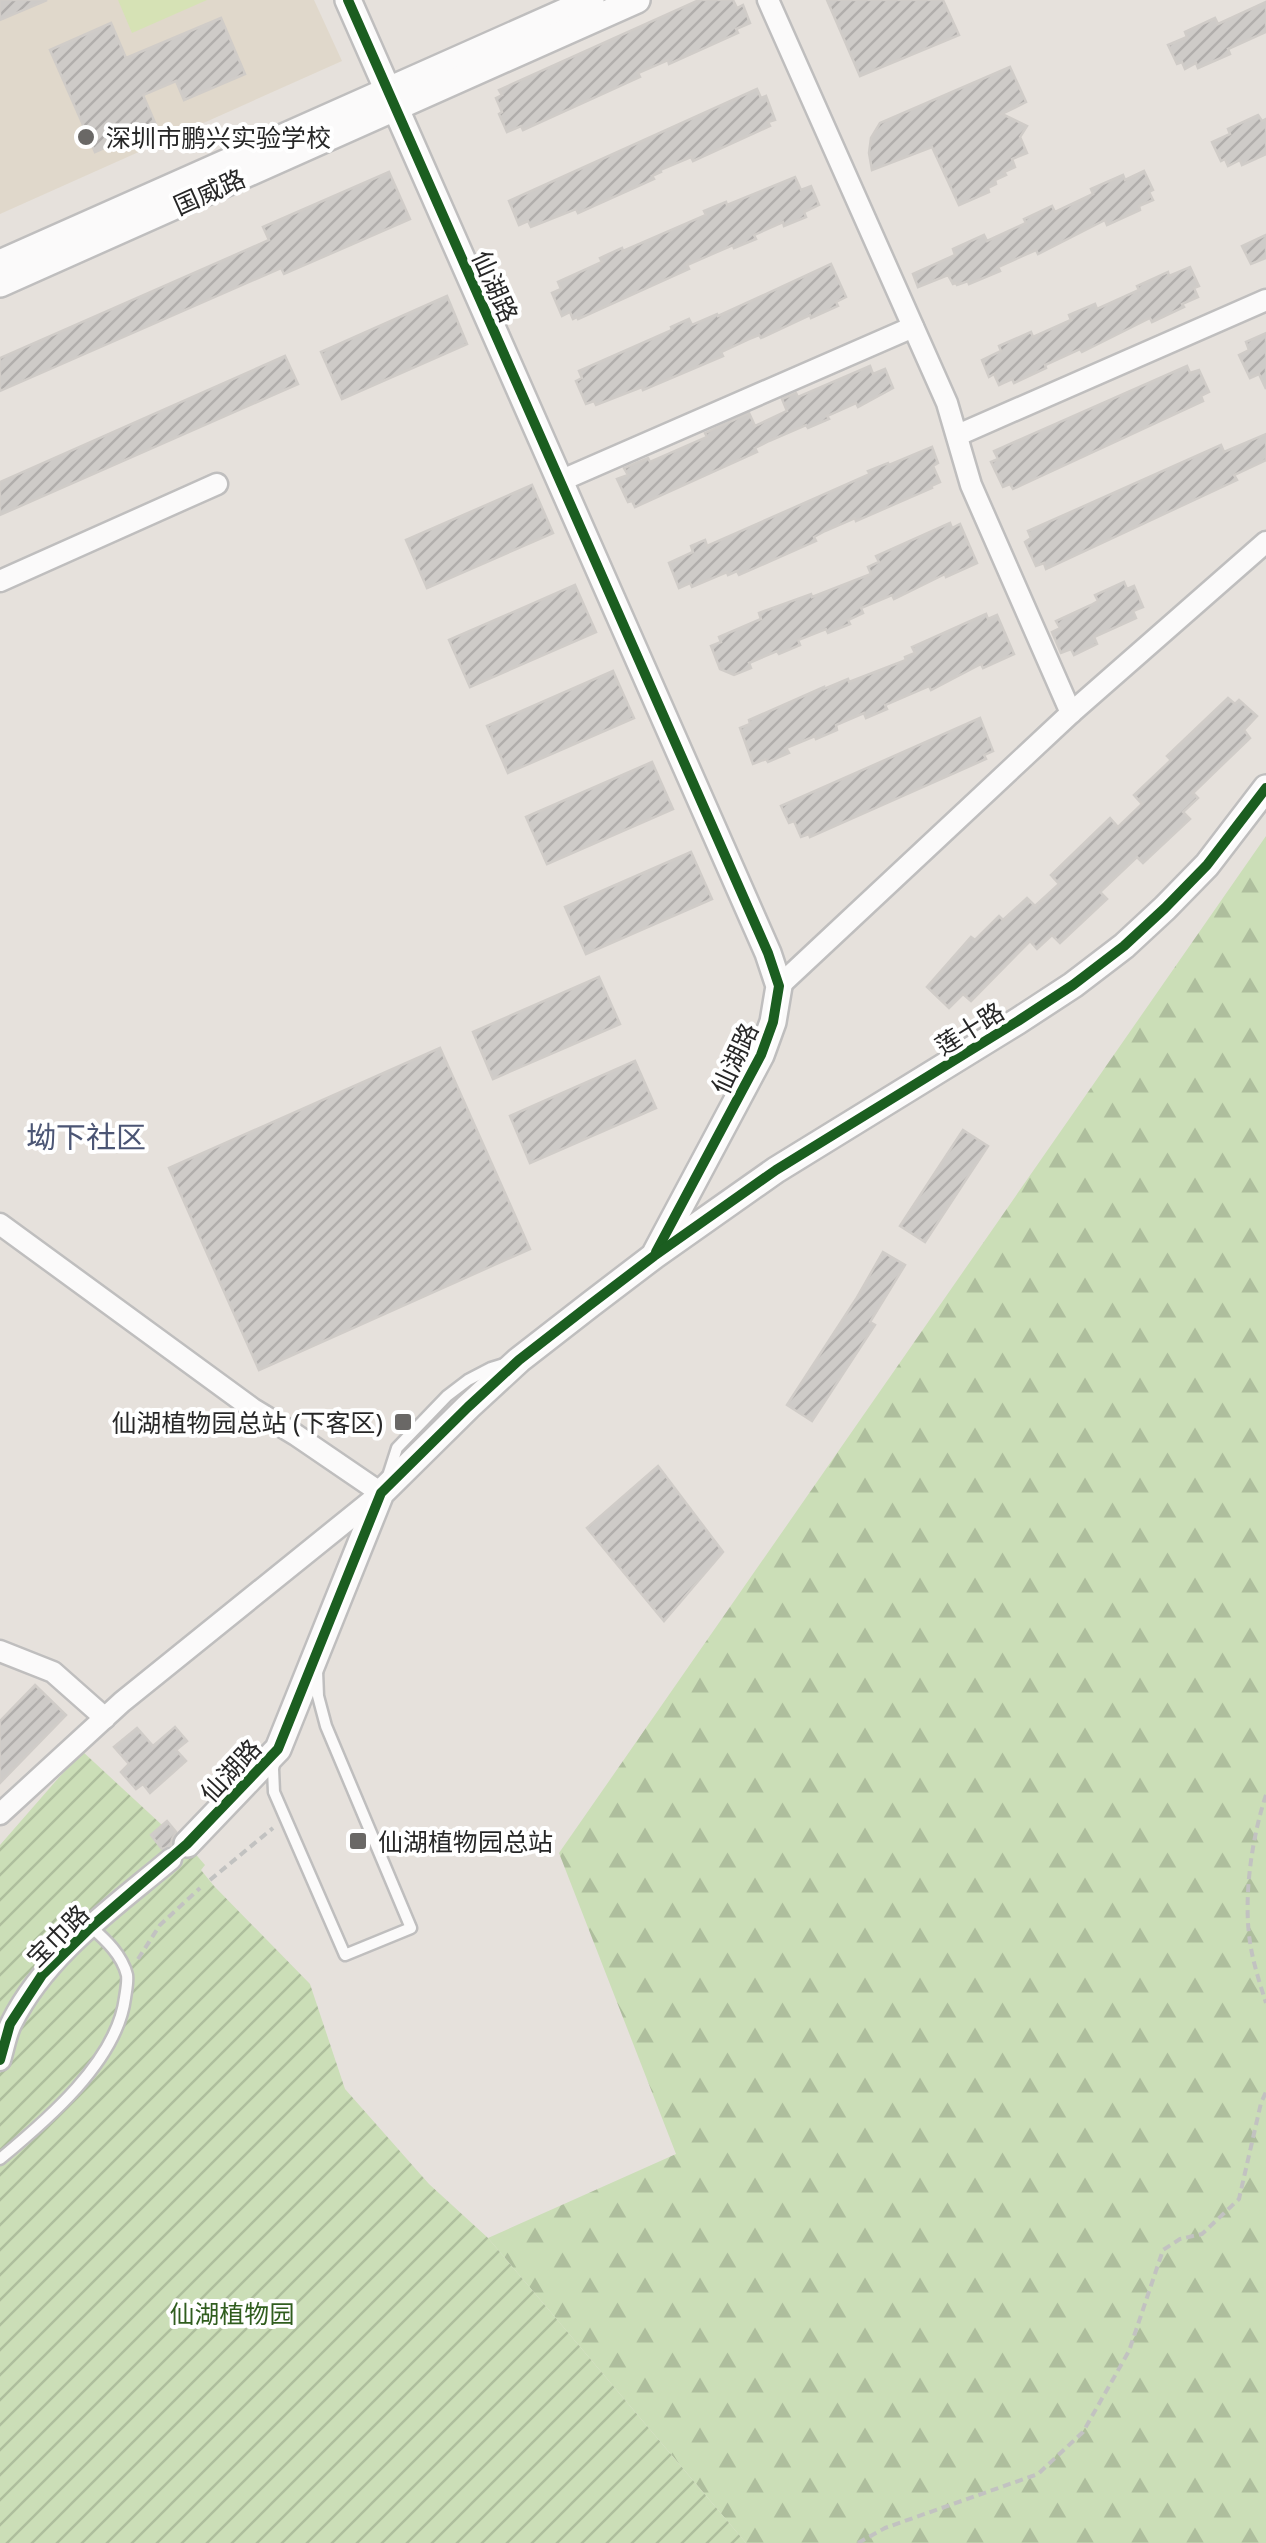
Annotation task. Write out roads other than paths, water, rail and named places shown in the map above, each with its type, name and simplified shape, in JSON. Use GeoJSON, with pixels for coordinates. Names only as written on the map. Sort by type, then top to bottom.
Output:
{"type":"FeatureCollection","features":[{"type":"Feature","properties":{"kind":"street","name":"仙湖路"},"geometry":{"type":"LineString","coordinates":[[331,0],[386,98]]}},
{"type":"Feature","properties":{"kind":"street","name":"仙湖路"},"geometry":{"type":"LineString","coordinates":[[0,1814],[105,1718],[382,1493],[520,1360],[654,1256],[761,1056],[773,1022],[779,986],[768,953],[386,98],[348,0]]}},
{"type":"Feature","properties":{"kind":"street","name":"国威路"},"geometry":{"type":"LineString","coordinates":[[0,284],[591,0]]}},
{"type":"Feature","properties":{"kind":"street","name":"国威路"},"geometry":{"type":"LineString","coordinates":[[0,263],[386,98],[637,0]]}},
{"type":"Feature","properties":{"kind":"street"},"geometry":{"type":"LineString","coordinates":[[768,0],[947,403],[971,485],[1071,713]]}},
{"type":"Feature","properties":{"kind":"street"},"geometry":{"type":"LineString","coordinates":[[958,435],[1266,300]]}},
{"type":"Feature","properties":{"kind":"street"},"geometry":{"type":"LineString","coordinates":[[560,481],[913,327]]}},
{"type":"Feature","properties":{"kind":"street"},"geometry":{"type":"LineString","coordinates":[[0,581],[217,484]]}},
{"type":"Feature","properties":{"kind":"street"},"geometry":{"type":"LineString","coordinates":[[779,986],[1071,713],[1266,542]]}},
{"type":"Feature","properties":{"kind":"street","name":"莲十路"},"geometry":{"type":"LineString","coordinates":[[654,1256],[776,1170],[1018,1021],[1124,946],[1206,865],[1266,788]]}},
{"type":"Feature","properties":{"kind":"street"},"geometry":{"type":"LineString","coordinates":[[0,1224],[254,1409],[382,1493]]}},
{"type":"Feature","properties":{"kind":"street","name":"仙湖路"},"geometry":{"type":"LineString","coordinates":[[179,1852],[278,1749],[382,1493]]}},
{"type":"Feature","properties":{"kind":"street"},"geometry":{"type":"LineString","coordinates":[[0,1651],[53,1672],[105,1718]]}},
{"type":"Feature","properties":{"kind":"street","name":"宝巾路"},"geometry":{"type":"LineString","coordinates":[[0,2060],[10,2024],[42,1975],[91,1926],[179,1852]]}},
{"type":"Feature","properties":{"kind":"lane"},"geometry":{"type":"LineString","coordinates":[[278,1749],[272,1769],[274,1792],[345,1956],[411,1928],[326,1726],[318,1696],[316,1654]]}},
{"type":"Feature","properties":{"kind":"lane"},"geometry":{"type":"LineString","coordinates":[[0,2159],[68,2097],[100,2057],[123,2012],[128,1977],[112,1946],[91,1926]]}},
{"type":"Feature","properties":{"kind":"place","name":"深圳市鹏兴实验学校"},"geometry":{"type":"Point","coordinates":[86,137]}},
{"type":"Feature","properties":{"kind":"place","name":"仙湖植物园总站 (下客区)"},"geometry":{"type":"Point","coordinates":[403,1422]}},
{"type":"Feature","properties":{"kind":"place","name":"仙湖植物园总站"},"geometry":{"type":"Point","coordinates":[358,1841]}},
{"type":"Feature","properties":{"kind":"district","name":"坳下社区"},"geometry":{"type":"Point","coordinates":[86,1136]}},
{"type":"Feature","properties":{"kind":"park label","name":"仙湖植物园"},"geometry":{"type":"Point","coordinates":[232,2313]}}]}
